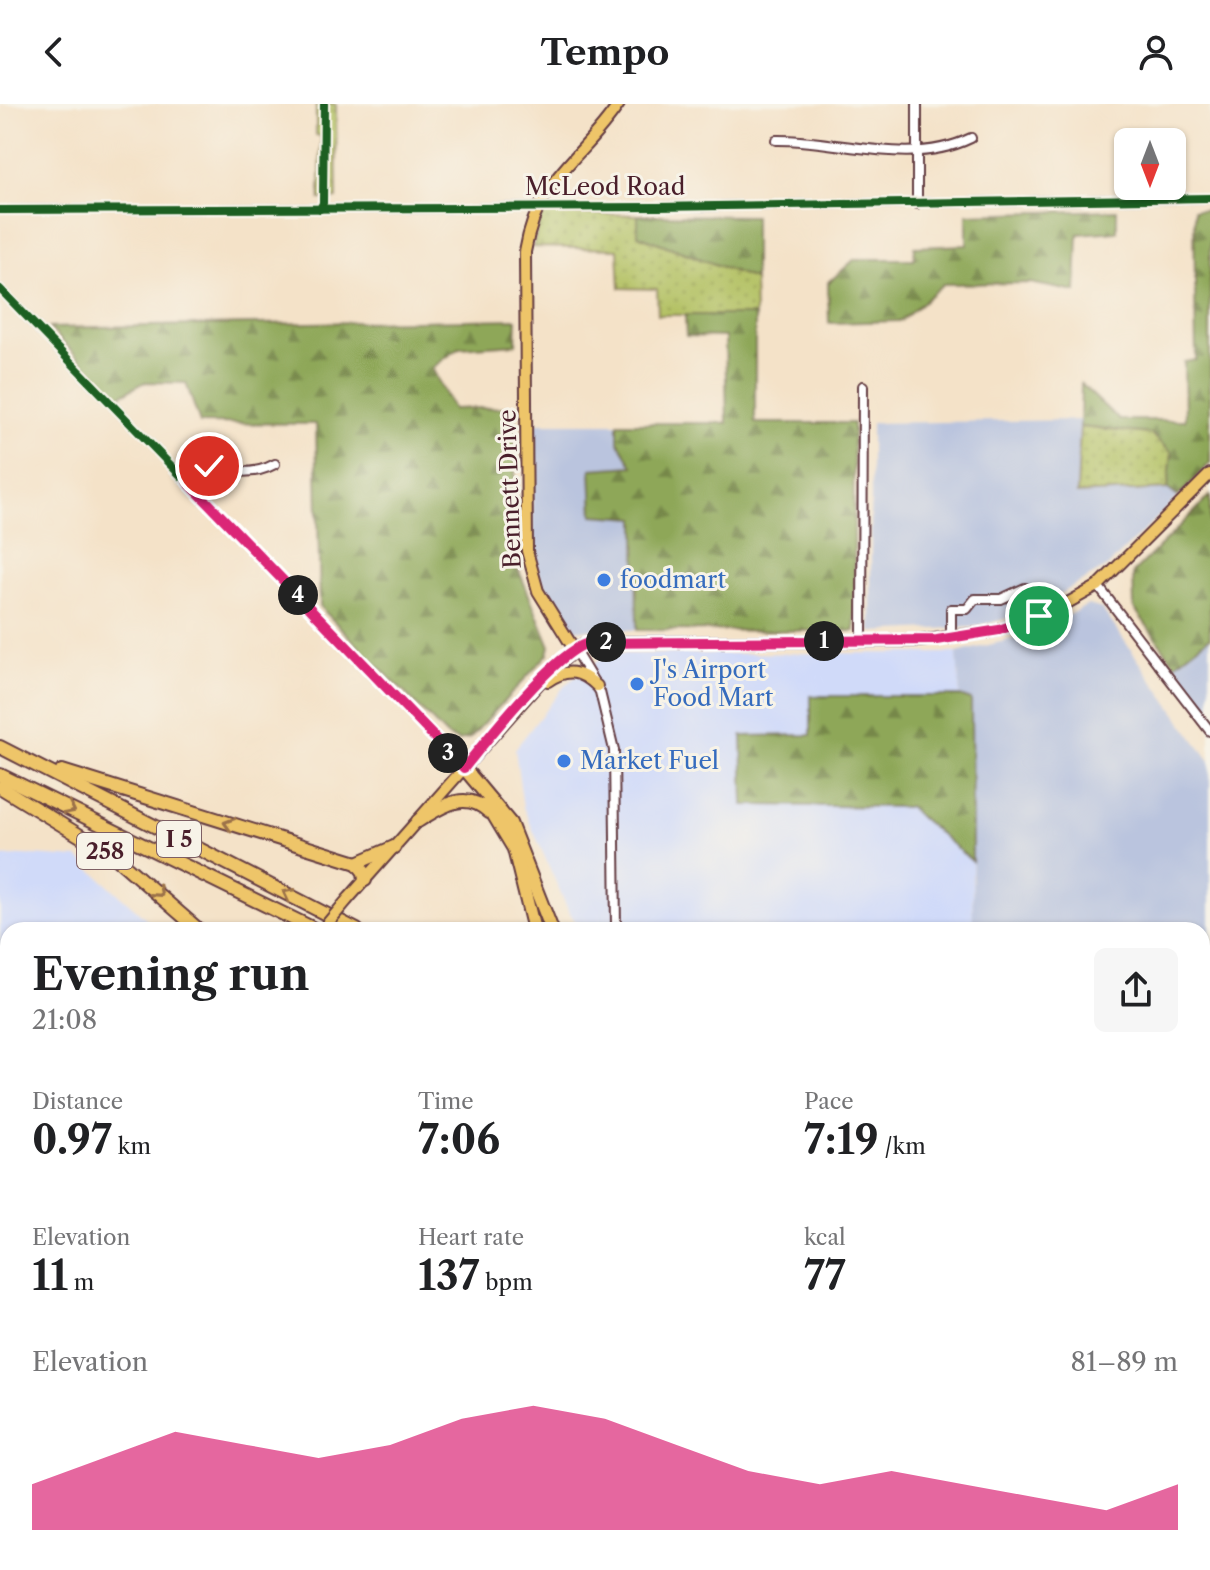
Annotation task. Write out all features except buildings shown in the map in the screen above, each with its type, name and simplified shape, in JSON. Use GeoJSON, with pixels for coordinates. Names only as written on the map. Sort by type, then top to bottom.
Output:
{"type":"FeatureCollection","features":[{"type":"Feature","properties":{"kind":"highway"},"geometry":{"type":"LineString","coordinates":[[0,744],[72,775],[357,863],[394,847]]}},
{"type":"Feature","properties":{"kind":"highway","name":"I 5"},"geometry":{"type":"LineString","coordinates":[[0,744],[342,922]]}},
{"type":"Feature","properties":{"kind":"highway"},"geometry":{"type":"LineString","coordinates":[[464,768],[498,821],[523,874],[532,922]]}},
{"type":"Feature","properties":{"kind":"highway"},"geometry":{"type":"LineString","coordinates":[[464,768],[510,823],[549,922]]}},
{"type":"Feature","properties":{"kind":"highway","name":"I 5"},"geometry":{"type":"LineString","coordinates":[[0,775],[303,922]]}},
{"type":"Feature","properties":{"kind":"highway","name":"258"},"geometry":{"type":"LineString","coordinates":[[0,787],[115,857],[190,922]]}},
{"type":"Feature","properties":{"kind":"highway"},"geometry":{"type":"LineString","coordinates":[[418,821],[453,801],[464,800],[476,801],[498,821]]}},
{"type":"Feature","properties":{"kind":"highway"},"geometry":{"type":"LineString","coordinates":[[357,863],[365,880]]}},
{"type":"Feature","properties":{"kind":"main road","name":"Bennett Drive"},"geometry":{"type":"LineString","coordinates":[[574,649],[538,591],[527,551],[525,252],[531,221],[538,206],[564,166],[601,130],[619,104]]}},
{"type":"Feature","properties":{"kind":"main road"},"geometry":{"type":"LineString","coordinates":[[326,922],[524,699],[574,649],[588,643],[608,642],[951,639],[999,630],[1039,616],[1098,586],[1210,474]]}},
{"type":"Feature","properties":{"kind":"main road"},"geometry":{"type":"LineString","coordinates":[[558,626],[571,635],[608,642]]}},
{"type":"Feature","properties":{"kind":"main road"},"geometry":{"type":"LineString","coordinates":[[524,699],[564,671],[583,674],[597,686]]}},
{"type":"Feature","properties":{"kind":"street"},"geometry":{"type":"LineString","coordinates":[[917,104],[917,204]]}},
{"type":"Feature","properties":{"kind":"street"},"geometry":{"type":"LineString","coordinates":[[776,140],[917,151],[952,147],[971,138]]}},
{"type":"Feature","properties":{"kind":"street","name":"McLeod Road"},"geometry":{"type":"LineString","coordinates":[[0,210],[917,204],[1210,198]]}},
{"type":"Feature","properties":{"kind":"street"},"geometry":{"type":"LineString","coordinates":[[0,289],[464,768]]}},
{"type":"Feature","properties":{"kind":"street"},"geometry":{"type":"LineString","coordinates":[[862,641],[863,386]]}},
{"type":"Feature","properties":{"kind":"street"},"geometry":{"type":"LineString","coordinates":[[188,482],[209,466],[238,473],[261,471],[275,464]]}},
{"type":"Feature","properties":{"kind":"street"},"geometry":{"type":"LineString","coordinates":[[1098,586],[1210,731]]}},
{"type":"Feature","properties":{"kind":"street"},"geometry":{"type":"LineString","coordinates":[[951,639],[951,609],[967,609],[975,599],[1001,599],[1025,588],[1032,591],[1039,616]]}},
{"type":"Feature","properties":{"kind":"street","name":"Bennett Drive"},"geometry":{"type":"LineString","coordinates":[[574,649],[597,686],[614,750],[616,922]]}},
{"type":"Feature","properties":{"kind":"shaded area"},"geometry":{"type":"Polygon","coordinates":[[[1080,420],[1077,494],[1168,489],[1178,497],[1107,567],[1027,613],[975,627],[871,632],[871,423],[1080,420]]]}},
{"type":"Feature","properties":{"kind":"shaded area"},"geometry":{"type":"Polygon","coordinates":[[[532,423],[618,423],[618,441],[633,466],[593,515],[636,517],[637,630],[571,629],[563,622],[536,567],[533,547],[532,423]]]}},
{"type":"Feature","properties":{"kind":"shaded area"},"geometry":{"type":"Polygon","coordinates":[[[1088,605],[1102,609],[1210,761],[1210,922],[973,922],[971,700],[960,696],[957,653],[1036,633],[1088,605]]]}},
{"type":"Feature","properties":{"kind":"shaded area"},"geometry":{"type":"Polygon","coordinates":[[[1210,637],[1210,710],[1175,664],[1210,637]]]}},
{"type":"Feature","properties":{"kind":"shaded area"},"geometry":{"type":"Polygon","coordinates":[[[957,653],[960,696],[812,696],[812,735],[744,804],[908,807],[972,861],[973,922],[576,922],[523,807],[515,749],[566,684],[608,654],[957,653]]]}},
{"type":"Feature","properties":{"kind":"shaded area"},"geometry":{"type":"Polygon","coordinates":[[[33,855],[78,858],[150,922],[0,922],[0,857],[33,855]]]}},
{"type":"Feature","properties":{"kind":"green space"},"geometry":{"type":"Polygon","coordinates":[[[316,104],[336,104],[337,199],[320,199],[321,136],[316,135],[316,104]]]}},
{"type":"Feature","properties":{"kind":"green space"},"geometry":{"type":"Polygon","coordinates":[[[1117,210],[1117,231],[1078,234],[1076,292],[1030,283],[943,284],[901,321],[829,323],[828,283],[855,259],[914,259],[915,247],[967,245],[967,214],[1117,210]]]}},
{"type":"Feature","properties":{"kind":"green space"},"geometry":{"type":"Polygon","coordinates":[[[1194,210],[1210,210],[1210,463],[1178,497],[1168,489],[1172,453],[1151,434],[1080,427],[1081,384],[1119,420],[1185,420],[1184,362],[1196,360],[1194,210]]]}},
{"type":"Feature","properties":{"kind":"green space"},"geometry":{"type":"Polygon","coordinates":[[[546,213],[638,215],[638,235],[754,279],[755,315],[658,315],[657,289],[620,288],[618,249],[533,247],[540,219],[546,213]]]}},
{"type":"Feature","properties":{"kind":"green space"},"geometry":{"type":"Polygon","coordinates":[[[638,215],[754,216],[754,279],[638,235],[638,215]]]}},
{"type":"Feature","properties":{"kind":"green space"},"geometry":{"type":"Polygon","coordinates":[[[685,315],[755,315],[755,423],[853,423],[855,631],[637,630],[636,518],[593,515],[591,469],[633,466],[618,441],[618,423],[727,423],[725,337],[686,336],[685,315]]]}},
{"type":"Feature","properties":{"kind":"green space"},"geometry":{"type":"Polygon","coordinates":[[[517,319],[516,344],[459,348],[432,368],[453,409],[514,407],[517,566],[550,646],[548,654],[470,738],[459,741],[447,736],[320,607],[316,424],[200,423],[186,383],[145,382],[117,397],[49,328],[517,319]]]}},
{"type":"Feature","properties":{"kind":"green space"},"geometry":{"type":"Polygon","coordinates":[[[1080,427],[1151,434],[1172,453],[1168,489],[1077,494],[1080,427]]]}},
{"type":"Feature","properties":{"kind":"green space"},"geometry":{"type":"Polygon","coordinates":[[[1210,496],[1210,637],[1175,664],[1134,608],[1133,573],[1210,496]]]}},
{"type":"Feature","properties":{"kind":"green space"},"geometry":{"type":"Polygon","coordinates":[[[811,696],[960,696],[971,700],[972,861],[908,807],[744,805],[742,736],[811,735],[811,696]]]}},
{"type":"Feature","properties":{"kind":"cycle path"},"geometry":{"type":"LineString","coordinates":[[320,209],[323,203],[324,104]]}},
{"type":"Feature","properties":{"kind":"cycle path"},"geometry":{"type":"LineString","coordinates":[[0,210],[658,207],[1210,198]]}},
{"type":"Feature","properties":{"kind":"cycle path"},"geometry":{"type":"LineString","coordinates":[[0,289],[464,768]]}},
{"type":"Feature","properties":{"kind":"place","name":"foodmart"},"geometry":{"type":"Point","coordinates":[604,580]}},
{"type":"Feature","properties":{"kind":"place","name":"J's Airport Food Mart"},"geometry":{"type":"Point","coordinates":[637,684]}},
{"type":"Feature","properties":{"kind":"place","name":"Market Fuel"},"geometry":{"type":"Point","coordinates":[564,761]}},
{"type":"Feature","properties":{"kind":"route"},"geometry":{"type":"LineString","coordinates":[[209,466],[188,482],[464,768],[542,680],[574,649],[588,643],[937,640],[978,635],[1039,616]]}}]}
